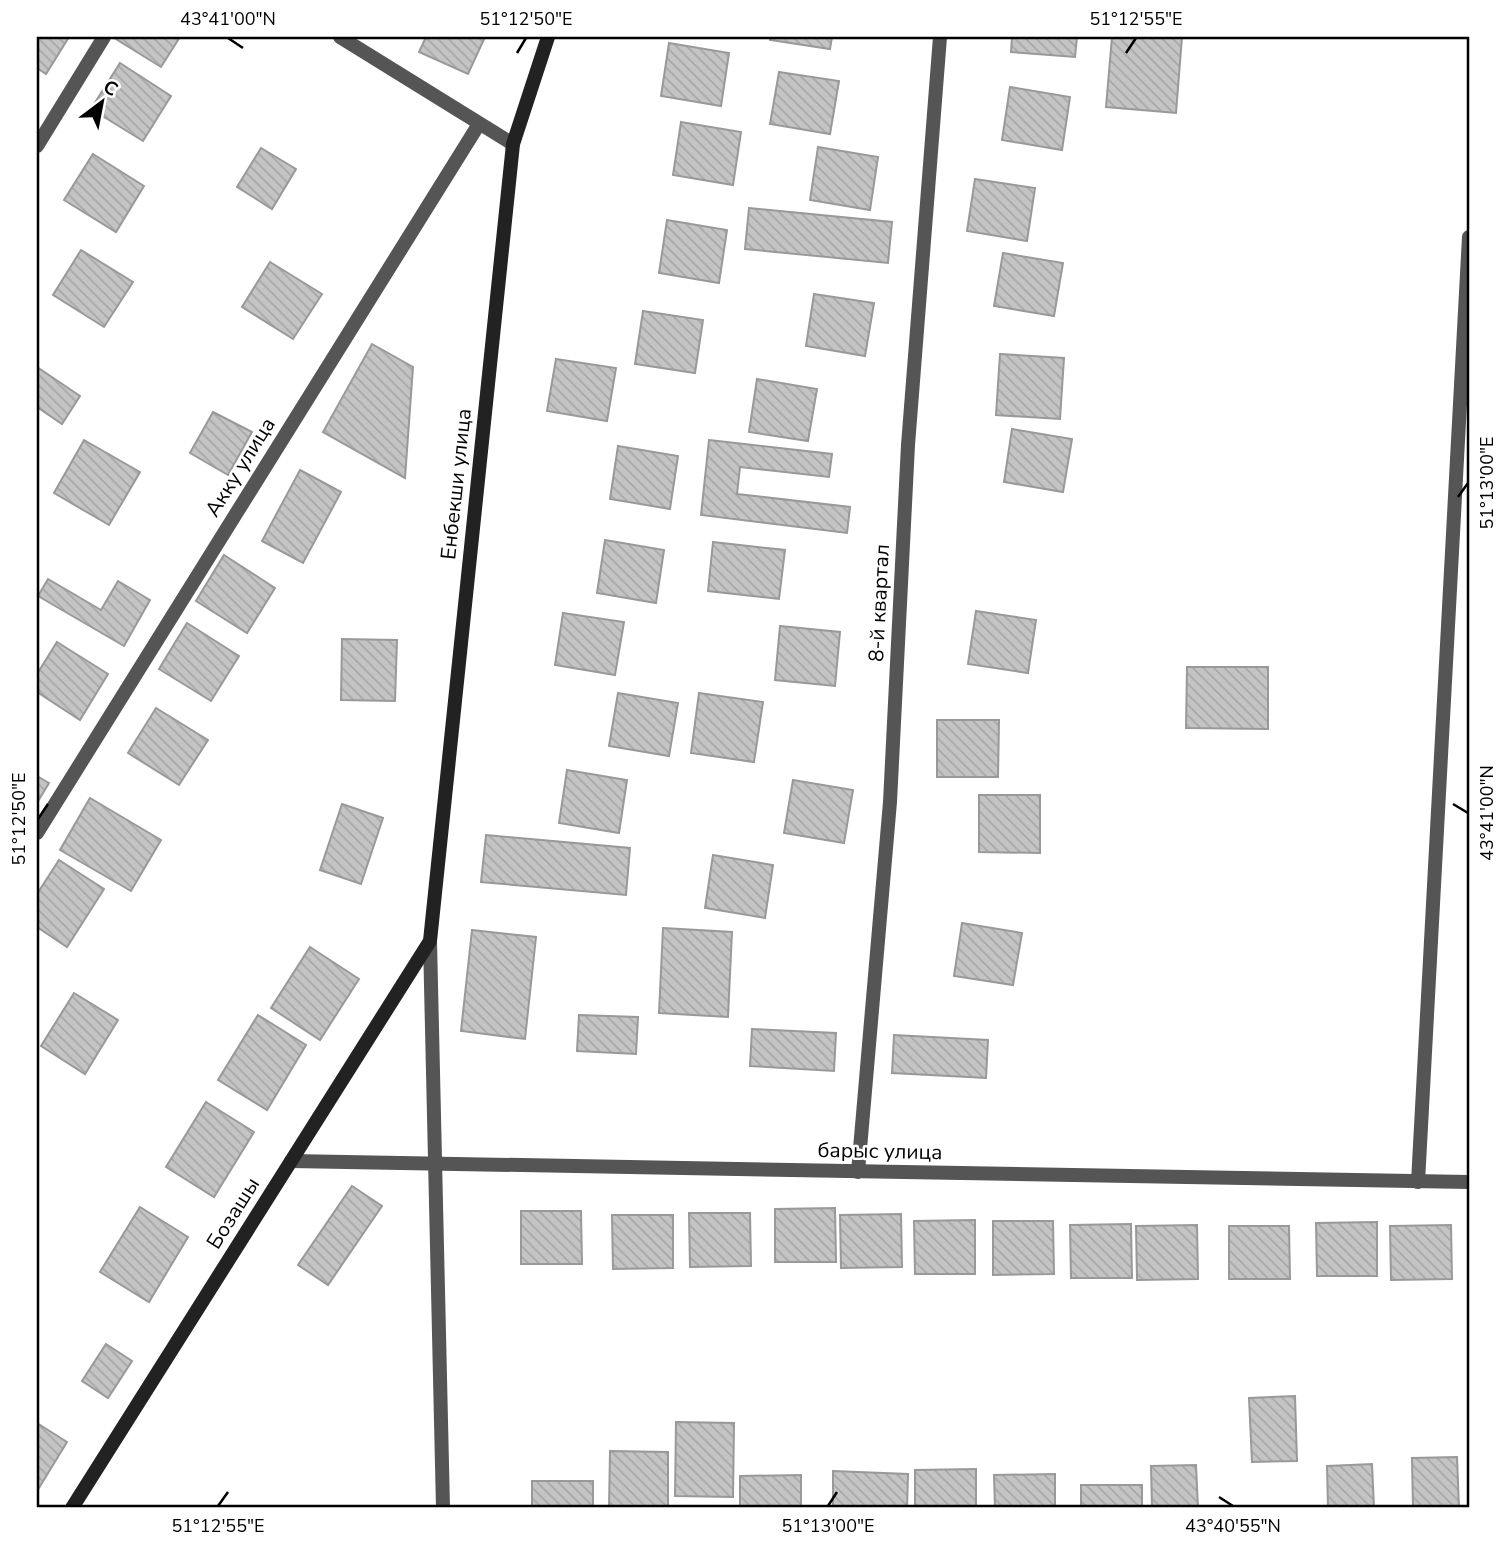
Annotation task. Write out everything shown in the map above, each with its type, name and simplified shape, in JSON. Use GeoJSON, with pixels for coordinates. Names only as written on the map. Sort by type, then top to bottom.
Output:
{"type":"FeatureCollection","features":[{"type":"Feature","properties":{"kind":"street"},"geometry":{"type":"LineString","coordinates":[[37,146],[104,37]]}},
{"type":"Feature","properties":{"kind":"street"},"geometry":{"type":"LineString","coordinates":[[340,37],[513,144]]}},
{"type":"Feature","properties":{"kind":"street","name":"Енбекши улица"},"geometry":{"type":"LineString","coordinates":[[430,940],[513,144],[548,37]]}},
{"type":"Feature","properties":{"kind":"street","name":"8-й квартал"},"geometry":{"type":"LineString","coordinates":[[858,1172],[890,802],[908,445],[940,37]]}},
{"type":"Feature","properties":{"kind":"street","name":"Акку улица"},"geometry":{"type":"LineString","coordinates":[[37,833],[480,124]]}},
{"type":"Feature","properties":{"kind":"street"},"geometry":{"type":"LineString","coordinates":[[1418,1182],[1469,237]]}},
{"type":"Feature","properties":{"kind":"street"},"geometry":{"type":"LineString","coordinates":[[430,940],[443,1508]]}},
{"type":"Feature","properties":{"kind":"street","name":"Бозашы"},"geometry":{"type":"LineString","coordinates":[[72,1508],[430,940]]}},
{"type":"Feature","properties":{"kind":"street","name":"барыс улица"},"geometry":{"type":"LineString","coordinates":[[291,1161],[1469,1182]]}},
{"type":"Feature","properties":{"kind":"building"},"geometry":{"type":"Polygon","coordinates":[[[37,37],[69,37],[46,74],[37,68],[37,37]]]}},
{"type":"Feature","properties":{"kind":"building"},"geometry":{"type":"Polygon","coordinates":[[[180,37],[161,67],[116,39],[180,37]]]}},
{"type":"Feature","properties":{"kind":"building"},"geometry":{"type":"Polygon","coordinates":[[[426,37],[485,37],[468,74],[419,52],[426,37]]]}},
{"type":"Feature","properties":{"kind":"building"},"geometry":{"type":"Polygon","coordinates":[[[770,37],[832,37],[830,49],[770,40],[770,37]]]}},
{"type":"Feature","properties":{"kind":"building"},"geometry":{"type":"Polygon","coordinates":[[[1012,37],[1077,37],[1075,57],[1011,52],[1012,37]]]}},
{"type":"Feature","properties":{"kind":"building"},"geometry":{"type":"Polygon","coordinates":[[[1112,37],[1182,37],[1176,113],[1106,107],[1112,37]]]}},
{"type":"Feature","properties":{"kind":"building"},"geometry":{"type":"Polygon","coordinates":[[[669,43],[729,53],[721,106],[661,96],[669,43]]]}},
{"type":"Feature","properties":{"kind":"building"},"geometry":{"type":"Polygon","coordinates":[[[120,63],[171,96],[143,141],[91,109],[120,63]]]}},
{"type":"Feature","properties":{"kind":"building"},"geometry":{"type":"Polygon","coordinates":[[[779,72],[839,81],[830,134],[770,124],[779,72]]]}},
{"type":"Feature","properties":{"kind":"building"},"geometry":{"type":"Polygon","coordinates":[[[1010,87],[1070,97],[1062,150],[1002,140],[1010,87]]]}},
{"type":"Feature","properties":{"kind":"building"},"geometry":{"type":"Polygon","coordinates":[[[681,122],[741,132],[733,185],[673,175],[681,122]]]}},
{"type":"Feature","properties":{"kind":"building"},"geometry":{"type":"Polygon","coordinates":[[[818,147],[878,157],[870,210],[810,200],[818,147]]]}},
{"type":"Feature","properties":{"kind":"building"},"geometry":{"type":"Polygon","coordinates":[[[261,148],[296,169],[272,209],[237,187],[261,148]]]}},
{"type":"Feature","properties":{"kind":"building"},"geometry":{"type":"Polygon","coordinates":[[[93,154],[144,186],[116,232],[64,200],[93,154]]]}},
{"type":"Feature","properties":{"kind":"building"},"geometry":{"type":"Polygon","coordinates":[[[975,179],[1035,188],[1027,241],[967,231],[975,179]]]}},
{"type":"Feature","properties":{"kind":"building"},"geometry":{"type":"Polygon","coordinates":[[[749,208],[892,222],[888,263],[745,249],[749,208]]]}},
{"type":"Feature","properties":{"kind":"building"},"geometry":{"type":"Polygon","coordinates":[[[667,220],[727,230],[719,283],[659,273],[667,220]]]}},
{"type":"Feature","properties":{"kind":"building"},"geometry":{"type":"Polygon","coordinates":[[[81,250],[133,282],[104,327],[53,295],[81,250]]]}},
{"type":"Feature","properties":{"kind":"building"},"geometry":{"type":"Polygon","coordinates":[[[1003,253],[1063,263],[1054,316],[994,306],[1003,253]]]}},
{"type":"Feature","properties":{"kind":"building"},"geometry":{"type":"Polygon","coordinates":[[[270,262],[322,294],[293,339],[242,307],[270,262]]]}},
{"type":"Feature","properties":{"kind":"building"},"geometry":{"type":"Polygon","coordinates":[[[814,294],[874,303],[865,356],[806,346],[814,294]]]}},
{"type":"Feature","properties":{"kind":"building"},"geometry":{"type":"Polygon","coordinates":[[[643,311],[703,320],[695,373],[635,364],[643,311]]]}},
{"type":"Feature","properties":{"kind":"building"},"geometry":{"type":"Polygon","coordinates":[[[372,344],[413,367],[405,478],[323,432],[372,344]]]}},
{"type":"Feature","properties":{"kind":"building"},"geometry":{"type":"Polygon","coordinates":[[[1000,354],[1064,358],[1060,419],[996,415],[1000,354]]]}},
{"type":"Feature","properties":{"kind":"building"},"geometry":{"type":"Polygon","coordinates":[[[556,359],[616,368],[607,421],[547,411],[556,359]]]}},
{"type":"Feature","properties":{"kind":"building"},"geometry":{"type":"Polygon","coordinates":[[[37,367],[80,396],[62,424],[37,407],[37,367]]]}},
{"type":"Feature","properties":{"kind":"building"},"geometry":{"type":"Polygon","coordinates":[[[757,379],[817,389],[808,441],[749,432],[757,379]]]}},
{"type":"Feature","properties":{"kind":"building"},"geometry":{"type":"Polygon","coordinates":[[[213,412],[252,432],[228,475],[190,453],[213,412]]]}},
{"type":"Feature","properties":{"kind":"building"},"geometry":{"type":"Polygon","coordinates":[[[1012,429],[1072,439],[1063,492],[1004,482],[1012,429]]]}},
{"type":"Feature","properties":{"kind":"building"},"geometry":{"type":"Polygon","coordinates":[[[84,440],[140,472],[109,525],[54,493],[84,440]]]}},
{"type":"Feature","properties":{"kind":"building"},"geometry":{"type":"Polygon","coordinates":[[[709,440],[832,454],[829,477],[740,467],[737,494],[850,507],[847,533],[701,515],[709,440]]]}},
{"type":"Feature","properties":{"kind":"building"},"geometry":{"type":"Polygon","coordinates":[[[618,446],[678,456],[670,509],[610,499],[618,446]]]}},
{"type":"Feature","properties":{"kind":"building"},"geometry":{"type":"Polygon","coordinates":[[[300,470],[341,492],[303,563],[262,541],[300,470]]]}},
{"type":"Feature","properties":{"kind":"building"},"geometry":{"type":"Polygon","coordinates":[[[605,540],[664,550],[656,603],[597,593],[605,540]]]}},
{"type":"Feature","properties":{"kind":"building"},"geometry":{"type":"Polygon","coordinates":[[[713,542],[785,550],[779,599],[708,591],[713,542]]]}},
{"type":"Feature","properties":{"kind":"building"},"geometry":{"type":"Polygon","coordinates":[[[224,555],[275,588],[247,633],[196,601],[224,555]]]}},
{"type":"Feature","properties":{"kind":"building"},"geometry":{"type":"Polygon","coordinates":[[[48,579],[101,610],[118,581],[150,600],[124,646],[38,596],[48,579]]]}},
{"type":"Feature","properties":{"kind":"building"},"geometry":{"type":"Polygon","coordinates":[[[976,611],[1036,620],[1028,673],[968,664],[976,611]]]}},
{"type":"Feature","properties":{"kind":"building"},"geometry":{"type":"Polygon","coordinates":[[[563,613],[624,622],[615,675],[555,665],[563,613]]]}},
{"type":"Feature","properties":{"kind":"building"},"geometry":{"type":"Polygon","coordinates":[[[187,623],[239,656],[211,701],[159,669],[187,623]]]}},
{"type":"Feature","properties":{"kind":"building"},"geometry":{"type":"Polygon","coordinates":[[[780,626],[840,632],[835,686],[775,680],[780,626]]]}},
{"type":"Feature","properties":{"kind":"building"},"geometry":{"type":"Polygon","coordinates":[[[342,639],[397,640],[395,701],[341,700],[342,639]]]}},
{"type":"Feature","properties":{"kind":"building"},"geometry":{"type":"Polygon","coordinates":[[[57,642],[108,674],[80,720],[37,692],[37,674],[57,642]]]}},
{"type":"Feature","properties":{"kind":"building"},"geometry":{"type":"Polygon","coordinates":[[[1187,667],[1268,667],[1268,729],[1186,728],[1187,667]]]}},
{"type":"Feature","properties":{"kind":"building"},"geometry":{"type":"Polygon","coordinates":[[[618,693],[678,703],[669,756],[609,746],[618,693]]]}},
{"type":"Feature","properties":{"kind":"building"},"geometry":{"type":"Polygon","coordinates":[[[699,693],[763,702],[754,762],[691,753],[699,693]]]}},
{"type":"Feature","properties":{"kind":"building"},"geometry":{"type":"Polygon","coordinates":[[[156,708],[208,740],[179,785],[128,753],[156,708]]]}},
{"type":"Feature","properties":{"kind":"building"},"geometry":{"type":"Polygon","coordinates":[[[937,720],[999,720],[998,777],[937,777],[937,720]]]}},
{"type":"Feature","properties":{"kind":"building"},"geometry":{"type":"Polygon","coordinates":[[[567,770],[627,780],[619,833],[559,823],[567,770]]]}},
{"type":"Feature","properties":{"kind":"building"},"geometry":{"type":"Polygon","coordinates":[[[37,776],[49,783],[37,803],[37,776]]]}},
{"type":"Feature","properties":{"kind":"building"},"geometry":{"type":"Polygon","coordinates":[[[793,780],[853,790],[844,843],[784,833],[793,780]]]}},
{"type":"Feature","properties":{"kind":"building"},"geometry":{"type":"Polygon","coordinates":[[[979,795],[1040,795],[1040,853],[979,852],[979,795]]]}},
{"type":"Feature","properties":{"kind":"building"},"geometry":{"type":"Polygon","coordinates":[[[90,798],[161,840],[131,891],[60,850],[90,798]]]}},
{"type":"Feature","properties":{"kind":"building"},"geometry":{"type":"Polygon","coordinates":[[[342,804],[383,818],[361,884],[320,870],[342,804]]]}},
{"type":"Feature","properties":{"kind":"building"},"geometry":{"type":"Polygon","coordinates":[[[486,835],[630,848],[626,895],[481,882],[486,835]]]}},
{"type":"Feature","properties":{"kind":"building"},"geometry":{"type":"Polygon","coordinates":[[[713,855],[773,865],[765,918],[705,908],[713,855]]]}},
{"type":"Feature","properties":{"kind":"building"},"geometry":{"type":"Polygon","coordinates":[[[59,860],[104,889],[67,947],[37,927],[37,894],[59,860]]]}},
{"type":"Feature","properties":{"kind":"building"},"geometry":{"type":"Polygon","coordinates":[[[962,923],[1022,933],[1013,985],[954,976],[962,923]]]}},
{"type":"Feature","properties":{"kind":"building"},"geometry":{"type":"Polygon","coordinates":[[[663,928],[732,932],[728,1017],[659,1013],[663,928]]]}},
{"type":"Feature","properties":{"kind":"building"},"geometry":{"type":"Polygon","coordinates":[[[472,930],[536,937],[525,1039],[461,1031],[472,930]]]}},
{"type":"Feature","properties":{"kind":"building"},"geometry":{"type":"Polygon","coordinates":[[[310,947],[359,979],[320,1040],[271,1008],[310,947]]]}},
{"type":"Feature","properties":{"kind":"building"},"geometry":{"type":"Polygon","coordinates":[[[74,993],[118,1020],[85,1074],[41,1046],[74,993]]]}},
{"type":"Feature","properties":{"kind":"building"},"geometry":{"type":"Polygon","coordinates":[[[258,1015],[306,1045],[267,1110],[218,1080],[258,1015]]]}},
{"type":"Feature","properties":{"kind":"building"},"geometry":{"type":"Polygon","coordinates":[[[579,1015],[638,1017],[636,1054],[577,1051],[579,1015]]]}},
{"type":"Feature","properties":{"kind":"building"},"geometry":{"type":"Polygon","coordinates":[[[752,1029],[836,1033],[834,1071],[750,1066],[752,1029]]]}},
{"type":"Feature","properties":{"kind":"building"},"geometry":{"type":"Polygon","coordinates":[[[894,1035],[988,1040],[986,1078],[892,1073],[894,1035]]]}},
{"type":"Feature","properties":{"kind":"building"},"geometry":{"type":"Polygon","coordinates":[[[206,1102],[254,1132],[214,1197],[166,1167],[206,1102]]]}},
{"type":"Feature","properties":{"kind":"building"},"geometry":{"type":"Polygon","coordinates":[[[352,1186],[382,1206],[328,1285],[298,1265],[352,1186]]]}},
{"type":"Feature","properties":{"kind":"building"},"geometry":{"type":"Polygon","coordinates":[[[140,1207],[188,1237],[149,1302],[100,1272],[140,1207]]]}},
{"type":"Feature","properties":{"kind":"building"},"geometry":{"type":"Polygon","coordinates":[[[835,1208],[836,1262],[775,1262],[775,1209],[835,1208]]]}},
{"type":"Feature","properties":{"kind":"building"},"geometry":{"type":"Polygon","coordinates":[[[521,1211],[581,1211],[582,1264],[521,1264],[521,1211]]]}},
{"type":"Feature","properties":{"kind":"building"},"geometry":{"type":"Polygon","coordinates":[[[689,1213],[750,1213],[751,1266],[690,1267],[689,1213]]]}},
{"type":"Feature","properties":{"kind":"building"},"geometry":{"type":"Polygon","coordinates":[[[901,1214],[902,1267],[841,1268],[840,1215],[901,1214]]]}},
{"type":"Feature","properties":{"kind":"building"},"geometry":{"type":"Polygon","coordinates":[[[612,1215],[673,1215],[673,1268],[613,1269],[612,1215]]]}},
{"type":"Feature","properties":{"kind":"building"},"geometry":{"type":"Polygon","coordinates":[[[975,1220],[975,1274],[915,1274],[914,1221],[975,1220]]]}},
{"type":"Feature","properties":{"kind":"building"},"geometry":{"type":"Polygon","coordinates":[[[993,1221],[1053,1221],[1054,1274],[993,1275],[993,1221]]]}},
{"type":"Feature","properties":{"kind":"building"},"geometry":{"type":"Polygon","coordinates":[[[1377,1222],[1377,1276],[1317,1276],[1316,1223],[1377,1222]]]}},
{"type":"Feature","properties":{"kind":"building"},"geometry":{"type":"Polygon","coordinates":[[[1131,1224],[1132,1278],[1071,1278],[1070,1225],[1131,1224]]]}},
{"type":"Feature","properties":{"kind":"building"},"geometry":{"type":"Polygon","coordinates":[[[1197,1225],[1198,1279],[1137,1280],[1136,1226],[1197,1225]]]}},
{"type":"Feature","properties":{"kind":"building"},"geometry":{"type":"Polygon","coordinates":[[[1451,1225],[1452,1279],[1391,1280],[1390,1226],[1451,1225]]]}},
{"type":"Feature","properties":{"kind":"building"},"geometry":{"type":"Polygon","coordinates":[[[1229,1226],[1289,1226],[1290,1279],[1229,1279],[1229,1226]]]}},
{"type":"Feature","properties":{"kind":"building"},"geometry":{"type":"Polygon","coordinates":[[[106,1344],[132,1361],[108,1398],[82,1381],[106,1344]]]}},
{"type":"Feature","properties":{"kind":"building"},"geometry":{"type":"Polygon","coordinates":[[[1295,1396],[1297,1461],[1252,1462],[1249,1398],[1295,1396]]]}},
{"type":"Feature","properties":{"kind":"building"},"geometry":{"type":"Polygon","coordinates":[[[676,1422],[734,1423],[733,1497],[675,1496],[676,1422]]]}},
{"type":"Feature","properties":{"kind":"building"},"geometry":{"type":"Polygon","coordinates":[[[37,1423],[67,1442],[39,1488],[37,1486],[37,1423]]]}},
{"type":"Feature","properties":{"kind":"building"},"geometry":{"type":"Polygon","coordinates":[[[610,1451],[668,1452],[668,1508],[609,1508],[610,1451]]]}},
{"type":"Feature","properties":{"kind":"building"},"geometry":{"type":"Polygon","coordinates":[[[1457,1457],[1459,1508],[1413,1508],[1412,1458],[1457,1457]]]}},
{"type":"Feature","properties":{"kind":"building"},"geometry":{"type":"Polygon","coordinates":[[[1372,1464],[1374,1508],[1328,1508],[1327,1466],[1372,1464]]]}},
{"type":"Feature","properties":{"kind":"building"},"geometry":{"type":"Polygon","coordinates":[[[1196,1465],[1198,1508],[1152,1508],[1151,1466],[1196,1465]]]}},
{"type":"Feature","properties":{"kind":"building"},"geometry":{"type":"Polygon","coordinates":[[[976,1469],[976,1508],[915,1508],[915,1470],[976,1469]]]}},
{"type":"Feature","properties":{"kind":"building"},"geometry":{"type":"Polygon","coordinates":[[[833,1471],[908,1474],[907,1508],[833,1508],[833,1471]]]}},
{"type":"Feature","properties":{"kind":"building"},"geometry":{"type":"Polygon","coordinates":[[[1055,1474],[1055,1508],[995,1508],[994,1475],[1055,1474]]]}},
{"type":"Feature","properties":{"kind":"building"},"geometry":{"type":"Polygon","coordinates":[[[801,1475],[801,1508],[740,1508],[740,1476],[801,1475]]]}},
{"type":"Feature","properties":{"kind":"building"},"geometry":{"type":"Polygon","coordinates":[[[532,1481],[593,1481],[593,1508],[532,1508],[532,1481]]]}},
{"type":"Feature","properties":{"kind":"building"},"geometry":{"type":"Polygon","coordinates":[[[1081,1485],[1142,1485],[1142,1508],[1081,1508],[1081,1485]]]}}]}
